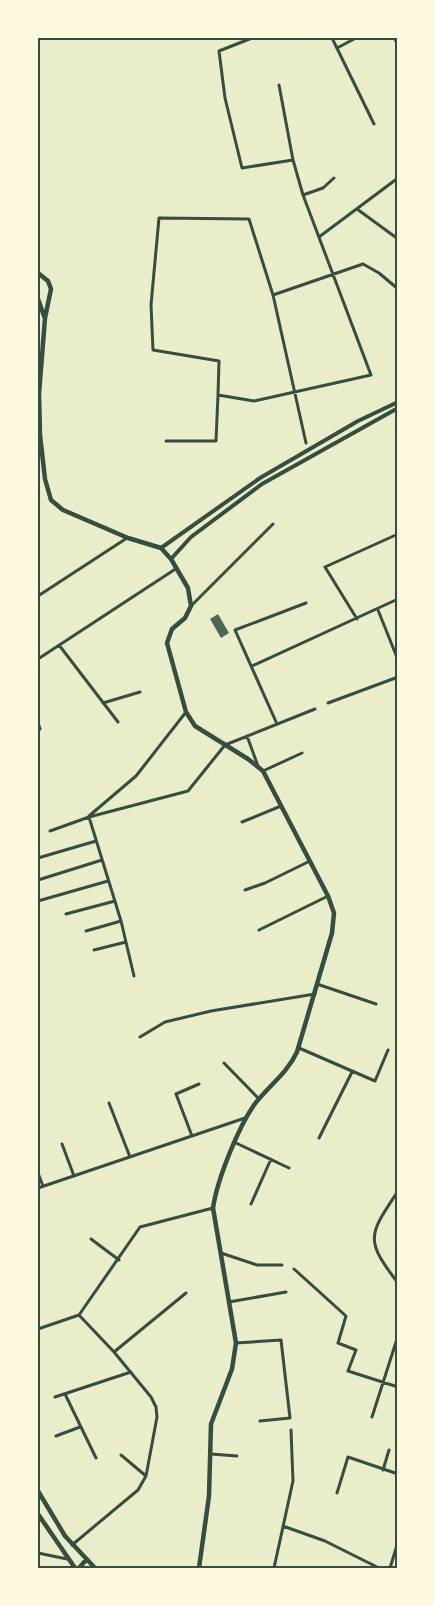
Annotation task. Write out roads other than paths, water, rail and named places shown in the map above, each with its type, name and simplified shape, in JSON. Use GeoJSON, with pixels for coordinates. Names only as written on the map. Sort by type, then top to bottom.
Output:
{"type":"FeatureCollection","features":[{"type":"Feature","properties":{"kind":"main road"},"geometry":{"type":"LineString","coordinates":[[38,273],[48,281],[51,289],[45,318],[39,394],[40,435],[47,492],[50,500],[63,510],[128,538],[161,548],[171,559],[188,588],[191,606],[185,618],[172,628],[167,644],[186,712],[195,726],[263,771],[328,896],[334,914],[332,933],[298,1048],[289,1068],[259,1099],[245,1118],[216,1191],[213,1208],[236,1343],[232,1369],[211,1424],[209,1496],[198,1568]]}},
{"type":"Feature","properties":{"kind":"main road"},"geometry":{"type":"LineString","coordinates":[[38,298],[45,318]]}},
{"type":"Feature","properties":{"kind":"main road"},"geometry":{"type":"LineString","coordinates":[[38,1491],[72,1544],[95,1568]]}},
{"type":"Feature","properties":{"kind":"main road"},"geometry":{"type":"LineString","coordinates":[[38,1514],[75,1568]]}},
{"type":"Feature","properties":{"kind":"main road"},"geometry":{"type":"LineString","coordinates":[[79,1568],[86,1560]]}},
{"type":"Feature","properties":{"kind":"street"},"geometry":{"type":"LineString","coordinates":[[252,38],[219,51],[224,98],[242,168],[293,160]]}},
{"type":"Feature","properties":{"kind":"street"},"geometry":{"type":"LineString","coordinates":[[332,38],[374,124]]}},
{"type":"Feature","properties":{"kind":"street"},"geometry":{"type":"LineString","coordinates":[[337,48],[356,38]]}},
{"type":"Feature","properties":{"kind":"street"},"geometry":{"type":"LineString","coordinates":[[394,38],[398,44]]}},
{"type":"Feature","properties":{"kind":"street"},"geometry":{"type":"LineString","coordinates":[[218,395],[254,401],[371,375],[303,195],[293,160],[280,85]]}},
{"type":"Feature","properties":{"kind":"street"},"geometry":{"type":"LineString","coordinates":[[303,195],[323,188],[334,178]]}},
{"type":"Feature","properties":{"kind":"street"},"geometry":{"type":"LineString","coordinates":[[319,237],[398,178]]}},
{"type":"Feature","properties":{"kind":"street"},"geometry":{"type":"LineString","coordinates":[[357,209],[398,239]]}},
{"type":"Feature","properties":{"kind":"street"},"geometry":{"type":"LineString","coordinates":[[166,441],[216,440],[220,361],[153,350],[150,305],[158,218],[248,219],[273,295],[306,443]]}},
{"type":"Feature","properties":{"kind":"street"},"geometry":{"type":"LineString","coordinates":[[273,295],[363,264],[379,273],[398,289]]}},
{"type":"Feature","properties":{"kind":"street"},"geometry":{"type":"LineString","coordinates":[[161,548],[260,478],[358,421],[398,402]]}},
{"type":"Feature","properties":{"kind":"street"},"geometry":{"type":"LineString","coordinates":[[171,559],[191,537],[262,484],[398,408]]}},
{"type":"Feature","properties":{"kind":"street"},"geometry":{"type":"LineString","coordinates":[[191,606],[273,524]]}},
{"type":"Feature","properties":{"kind":"street"},"geometry":{"type":"LineString","coordinates":[[357,619],[325,566],[398,534]]}},
{"type":"Feature","properties":{"kind":"street"},"geometry":{"type":"LineString","coordinates":[[38,596],[128,538]]}},
{"type":"Feature","properties":{"kind":"street"},"geometry":{"type":"LineString","coordinates":[[38,659],[176,568]]}},
{"type":"Feature","properties":{"kind":"street"},"geometry":{"type":"LineString","coordinates":[[252,666],[398,600]]}},
{"type":"Feature","properties":{"kind":"street"},"geometry":{"type":"LineString","coordinates":[[277,724],[235,630],[306,603]]}},
{"type":"Feature","properties":{"kind":"street"},"geometry":{"type":"LineString","coordinates":[[378,609],[398,660]]}},
{"type":"Feature","properties":{"kind":"street"},"geometry":{"type":"LineString","coordinates":[[59,645],[118,722]]}},
{"type":"Feature","properties":{"kind":"street"},"geometry":{"type":"LineString","coordinates":[[328,703],[398,677]]}},
{"type":"Feature","properties":{"kind":"street"},"geometry":{"type":"LineString","coordinates":[[103,703],[140,692]]}},
{"type":"Feature","properties":{"kind":"street"},"geometry":{"type":"LineString","coordinates":[[50,831],[88,817],[188,791],[226,746],[315,709]]}},
{"type":"Feature","properties":{"kind":"street"},"geometry":{"type":"LineString","coordinates":[[88,817],[136,776],[186,712]]}},
{"type":"Feature","properties":{"kind":"street"},"geometry":{"type":"LineString","coordinates":[[38,722],[40,729]]}},
{"type":"Feature","properties":{"kind":"street"},"geometry":{"type":"LineString","coordinates":[[247,736],[258,767]]}},
{"type":"Feature","properties":{"kind":"street"},"geometry":{"type":"LineString","coordinates":[[263,771],[302,753]]}},
{"type":"Feature","properties":{"kind":"street"},"geometry":{"type":"LineString","coordinates":[[242,822],[281,806]]}},
{"type":"Feature","properties":{"kind":"street"},"geometry":{"type":"LineString","coordinates":[[88,817],[121,921],[134,976]]}},
{"type":"Feature","properties":{"kind":"street"},"geometry":{"type":"LineString","coordinates":[[38,858],[96,841]]}},
{"type":"Feature","properties":{"kind":"street"},"geometry":{"type":"LineString","coordinates":[[38,880],[102,860]]}},
{"type":"Feature","properties":{"kind":"street"},"geometry":{"type":"LineString","coordinates":[[244,890],[266,883],[310,861]]}},
{"type":"Feature","properties":{"kind":"street"},"geometry":{"type":"LineString","coordinates":[[38,901],[108,881]]}},
{"type":"Feature","properties":{"kind":"street"},"geometry":{"type":"LineString","coordinates":[[259,930],[328,896]]}},
{"type":"Feature","properties":{"kind":"street"},"geometry":{"type":"LineString","coordinates":[[66,914],[115,901]]}},
{"type":"Feature","properties":{"kind":"street"},"geometry":{"type":"LineString","coordinates":[[86,931],[121,921]]}},
{"type":"Feature","properties":{"kind":"street"},"geometry":{"type":"LineString","coordinates":[[94,950],[126,942]]}},
{"type":"Feature","properties":{"kind":"street"},"geometry":{"type":"LineString","coordinates":[[317,984],[376,1004]]}},
{"type":"Feature","properties":{"kind":"street"},"geometry":{"type":"LineString","coordinates":[[140,1037],[164,1022],[183,1017],[315,994]]}},
{"type":"Feature","properties":{"kind":"street"},"geometry":{"type":"LineString","coordinates":[[298,1048],[375,1082],[388,1050]]}},
{"type":"Feature","properties":{"kind":"street"},"geometry":{"type":"LineString","coordinates":[[224,1063],[259,1099]]}},
{"type":"Feature","properties":{"kind":"street"},"geometry":{"type":"LineString","coordinates":[[319,1138],[352,1072]]}},
{"type":"Feature","properties":{"kind":"street"},"geometry":{"type":"LineString","coordinates":[[192,1136],[176,1094],[199,1084]]}},
{"type":"Feature","properties":{"kind":"street"},"geometry":{"type":"LineString","coordinates":[[109,1103],[130,1157]]}},
{"type":"Feature","properties":{"kind":"street"},"geometry":{"type":"LineString","coordinates":[[38,1188],[245,1118]]}},
{"type":"Feature","properties":{"kind":"street"},"geometry":{"type":"LineString","coordinates":[[236,1143],[289,1168]]}},
{"type":"Feature","properties":{"kind":"street"},"geometry":{"type":"LineString","coordinates":[[62,1144],[74,1176]]}},
{"type":"Feature","properties":{"kind":"street"},"geometry":{"type":"LineString","coordinates":[[251,1204],[271,1159]]}},
{"type":"Feature","properties":{"kind":"street"},"geometry":{"type":"LineString","coordinates":[[38,1172],[43,1186]]}},
{"type":"Feature","properties":{"kind":"street"},"geometry":{"type":"LineString","coordinates":[[398,1191],[377,1222],[374,1248],[398,1283]]}},
{"type":"Feature","properties":{"kind":"street"},"geometry":{"type":"LineString","coordinates":[[38,1329],[79,1316],[140,1227],[213,1208]]}},
{"type":"Feature","properties":{"kind":"street"},"geometry":{"type":"LineString","coordinates":[[91,1239],[119,1260]]}},
{"type":"Feature","properties":{"kind":"street"},"geometry":{"type":"LineString","coordinates":[[220,1253],[257,1264],[282,1265]]}},
{"type":"Feature","properties":{"kind":"street"},"geometry":{"type":"LineString","coordinates":[[294,1268],[346,1316],[338,1343],[356,1350],[348,1372],[398,1387]]}},
{"type":"Feature","properties":{"kind":"street"},"geometry":{"type":"LineString","coordinates":[[229,1302],[286,1292]]}},
{"type":"Feature","properties":{"kind":"street"},"geometry":{"type":"LineString","coordinates":[[114,1352],[186,1293]]}},
{"type":"Feature","properties":{"kind":"street"},"geometry":{"type":"LineString","coordinates":[[72,1544],[138,1490],[146,1476],[157,1417],[156,1406],[131,1372],[79,1316]]}},
{"type":"Feature","properties":{"kind":"street"},"geometry":{"type":"LineString","coordinates":[[236,1343],[281,1340],[290,1418],[260,1421]]}},
{"type":"Feature","properties":{"kind":"street"},"geometry":{"type":"LineString","coordinates":[[372,1417],[396,1342]]}},
{"type":"Feature","properties":{"kind":"street"},"geometry":{"type":"LineString","coordinates":[[55,1397],[131,1372]]}},
{"type":"Feature","properties":{"kind":"street"},"geometry":{"type":"LineString","coordinates":[[65,1394],[96,1458]]}},
{"type":"Feature","properties":{"kind":"street"},"geometry":{"type":"LineString","coordinates":[[56,1436],[80,1427]]}},
{"type":"Feature","properties":{"kind":"street"},"geometry":{"type":"LineString","coordinates":[[274,1568],[294,1481],[291,1430]]}},
{"type":"Feature","properties":{"kind":"street"},"geometry":{"type":"LineString","coordinates":[[383,1470],[389,1450]]}},
{"type":"Feature","properties":{"kind":"street"},"geometry":{"type":"LineString","coordinates":[[211,1454],[237,1456]]}},
{"type":"Feature","properties":{"kind":"street"},"geometry":{"type":"LineString","coordinates":[[121,1455],[146,1476]]}},
{"type":"Feature","properties":{"kind":"street"},"geometry":{"type":"LineString","coordinates":[[337,1493],[348,1457],[398,1474]]}},
{"type":"Feature","properties":{"kind":"street"},"geometry":{"type":"LineString","coordinates":[[283,1526],[326,1541],[379,1568]]}},
{"type":"Feature","properties":{"kind":"street"},"geometry":{"type":"LineString","coordinates":[[390,1568],[398,1542]]}},
{"type":"Feature","properties":{"kind":"street"},"geometry":{"type":"LineString","coordinates":[[38,1552],[67,1558]]}}]}
